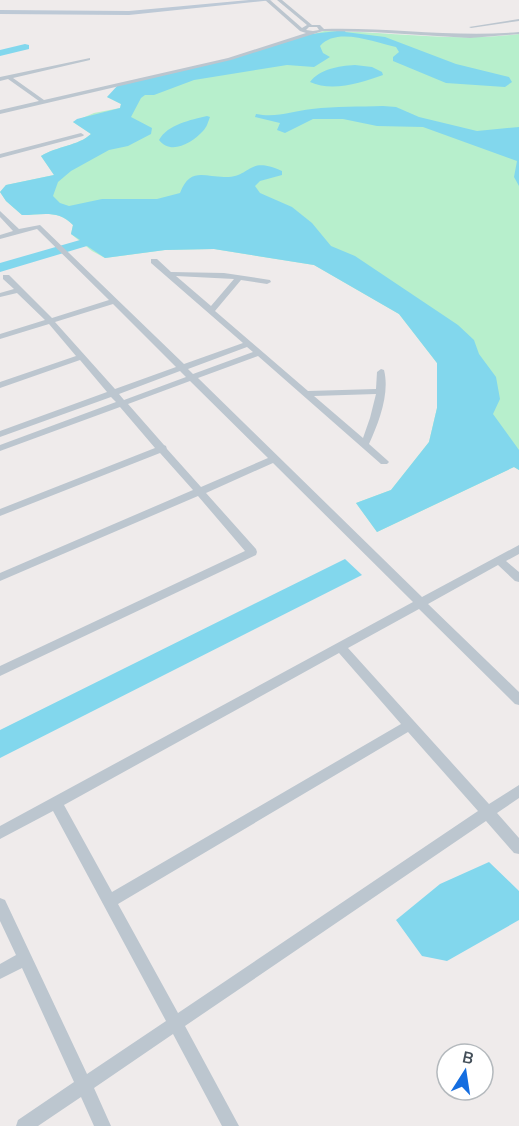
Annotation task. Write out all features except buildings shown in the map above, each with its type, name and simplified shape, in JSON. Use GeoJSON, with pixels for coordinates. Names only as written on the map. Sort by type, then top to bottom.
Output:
{"type":"FeatureCollection","features":[{"type":"Feature","properties":{"kind":"street"},"geometry":{"type":"LineString","coordinates":[[0,12],[129,13],[269,0],[302,29],[310,33]]}},
{"type":"Feature","properties":{"kind":"street"},"geometry":{"type":"LineString","coordinates":[[279,0],[311,26],[323,30]]}},
{"type":"Feature","properties":{"kind":"street"},"geometry":{"type":"LineString","coordinates":[[471,27],[519,20]]}},
{"type":"Feature","properties":{"kind":"street"},"geometry":{"type":"LineString","coordinates":[[302,29],[311,26]]}},
{"type":"Feature","properties":{"kind":"street"},"geometry":{"type":"LineString","coordinates":[[0,112],[229,59],[323,30],[364,30],[467,37],[519,33]]}},
{"type":"Feature","properties":{"kind":"street"},"geometry":{"type":"LineString","coordinates":[[0,79],[88,59]]}},
{"type":"Feature","properties":{"kind":"street"},"geometry":{"type":"LineString","coordinates":[[9,77],[43,102]]}},
{"type":"Feature","properties":{"kind":"street"},"geometry":{"type":"LineString","coordinates":[[0,156],[81,135]]}},
{"type":"Feature","properties":{"kind":"street"},"geometry":{"type":"LineString","coordinates":[[0,213],[18,232]]}},
{"type":"Feature","properties":{"kind":"street"},"geometry":{"type":"LineString","coordinates":[[0,237],[38,226],[519,700]]}},
{"type":"Feature","properties":{"kind":"street"},"geometry":{"type":"LineString","coordinates":[[154,261],[384,462]]}},
{"type":"Feature","properties":{"kind":"street"},"geometry":{"type":"LineString","coordinates":[[168,274],[201,273],[267,282]]}},
{"type":"Feature","properties":{"kind":"street"},"geometry":{"type":"LineString","coordinates":[[0,671],[252,552],[50,321],[6,277]]}},
{"type":"Feature","properties":{"kind":"street"},"geometry":{"type":"LineString","coordinates":[[211,311],[238,277]]}},
{"type":"Feature","properties":{"kind":"street"},"geometry":{"type":"LineString","coordinates":[[0,295],[18,290]]}},
{"type":"Feature","properties":{"kind":"street"},"geometry":{"type":"LineString","coordinates":[[0,337],[114,301]]}},
{"type":"Feature","properties":{"kind":"street"},"geometry":{"type":"LineString","coordinates":[[0,434],[248,344]]}},
{"type":"Feature","properties":{"kind":"street"},"geometry":{"type":"LineString","coordinates":[[0,448],[259,353]]}},
{"type":"Feature","properties":{"kind":"street"},"geometry":{"type":"LineString","coordinates":[[0,385],[81,357]]}},
{"type":"Feature","properties":{"kind":"street"},"geometry":{"type":"LineString","coordinates":[[364,445],[379,411],[382,391],[381,372]]}},
{"type":"Feature","properties":{"kind":"street"},"geometry":{"type":"LineString","coordinates":[[306,394],[382,391]]}},
{"type":"Feature","properties":{"kind":"street"},"geometry":{"type":"LineString","coordinates":[[0,513],[163,448]]}},
{"type":"Feature","properties":{"kind":"street"},"geometry":{"type":"LineString","coordinates":[[0,577],[274,459]]}},
{"type":"Feature","properties":{"kind":"street"},"geometry":{"type":"LineString","coordinates":[[0,833],[519,549]]}},
{"type":"Feature","properties":{"kind":"street"},"geometry":{"type":"LineString","coordinates":[[499,560],[519,578]]}},
{"type":"Feature","properties":{"kind":"street"},"geometry":{"type":"LineString","coordinates":[[340,647],[519,848]]}},
{"type":"Feature","properties":{"kind":"street"},"geometry":{"type":"LineString","coordinates":[[109,902],[410,725]]}},
{"type":"Feature","properties":{"kind":"street"},"geometry":{"type":"LineString","coordinates":[[24,1126],[519,791]]}},
{"type":"Feature","properties":{"kind":"street"},"geometry":{"type":"LineString","coordinates":[[56,803],[231,1126]]}},
{"type":"Feature","properties":{"kind":"street"},"geometry":{"type":"LineString","coordinates":[[0,905],[103,1126]]}},
{"type":"Feature","properties":{"kind":"street"},"geometry":{"type":"LineString","coordinates":[[0,972],[24,958]]}},
{"type":"Feature","properties":{"kind":"green space"},"geometry":{"type":"Polygon","coordinates":[[[324,31],[446,37],[519,34],[519,470],[514,467],[377,532],[356,503],[391,490],[429,442],[437,408],[437,363],[399,314],[314,265],[214,249],[165,250],[105,258],[71,234],[73,225],[67,220],[49,214],[22,215],[6,201],[0,192],[6,185],[54,175],[41,156],[80,141],[91,134],[73,122],[94,113],[120,108],[121,104],[107,97],[324,31]]]}},
{"type":"Feature","properties":{"kind":"water"},"geometry":{"type":"Polygon","coordinates":[[[346,30],[345,32],[385,37],[456,64],[509,77],[512,82],[505,87],[446,83],[393,61],[393,57],[399,52],[396,47],[357,37],[336,37],[320,46],[323,53],[330,57],[314,67],[287,65],[194,80],[154,95],[145,95],[131,117],[152,128],[151,134],[128,146],[109,150],[71,171],[58,182],[53,196],[60,203],[69,206],[102,199],[157,199],[180,193],[188,180],[198,175],[233,176],[262,165],[282,171],[282,175],[260,181],[255,186],[260,193],[292,207],[312,223],[331,246],[355,256],[458,325],[474,340],[479,354],[496,377],[500,399],[493,414],[519,450],[519,470],[514,467],[377,532],[356,503],[391,490],[429,442],[437,408],[437,363],[399,314],[314,265],[214,249],[165,250],[105,258],[87,246],[0,272],[0,263],[80,240],[71,234],[73,225],[67,220],[49,214],[22,215],[6,201],[0,192],[6,185],[54,175],[41,156],[80,141],[91,134],[73,122],[77,119],[120,108],[121,104],[107,97],[118,85],[230,59],[311,34],[346,30]]]}},
{"type":"Feature","properties":{"kind":"water"},"geometry":{"type":"Polygon","coordinates":[[[355,65],[372,67],[382,72],[383,75],[337,86],[310,82],[319,74],[330,69],[355,65]]]}},
{"type":"Feature","properties":{"kind":"water"},"geometry":{"type":"Polygon","coordinates":[[[396,107],[419,117],[477,131],[519,127],[519,186],[514,177],[517,161],[423,127],[377,126],[343,119],[313,119],[285,133],[277,130],[280,123],[255,117],[256,114],[278,115],[321,108],[396,107]]]}},
{"type":"Feature","properties":{"kind":"water"},"geometry":{"type":"Polygon","coordinates":[[[210,117],[199,135],[182,146],[170,147],[159,140],[174,126],[210,117]]]}},
{"type":"Feature","properties":{"kind":"water"},"geometry":{"type":"Polygon","coordinates":[[[345,559],[362,575],[0,758],[0,730],[345,559]]]}},
{"type":"Feature","properties":{"kind":"water"},"geometry":{"type":"Polygon","coordinates":[[[489,862],[519,891],[519,920],[447,961],[422,956],[396,920],[440,884],[489,862]]]}},
{"type":"Feature","properties":{"kind":"waterway"},"geometry":{"type":"LineString","coordinates":[[0,53],[25,47]]}}]}
